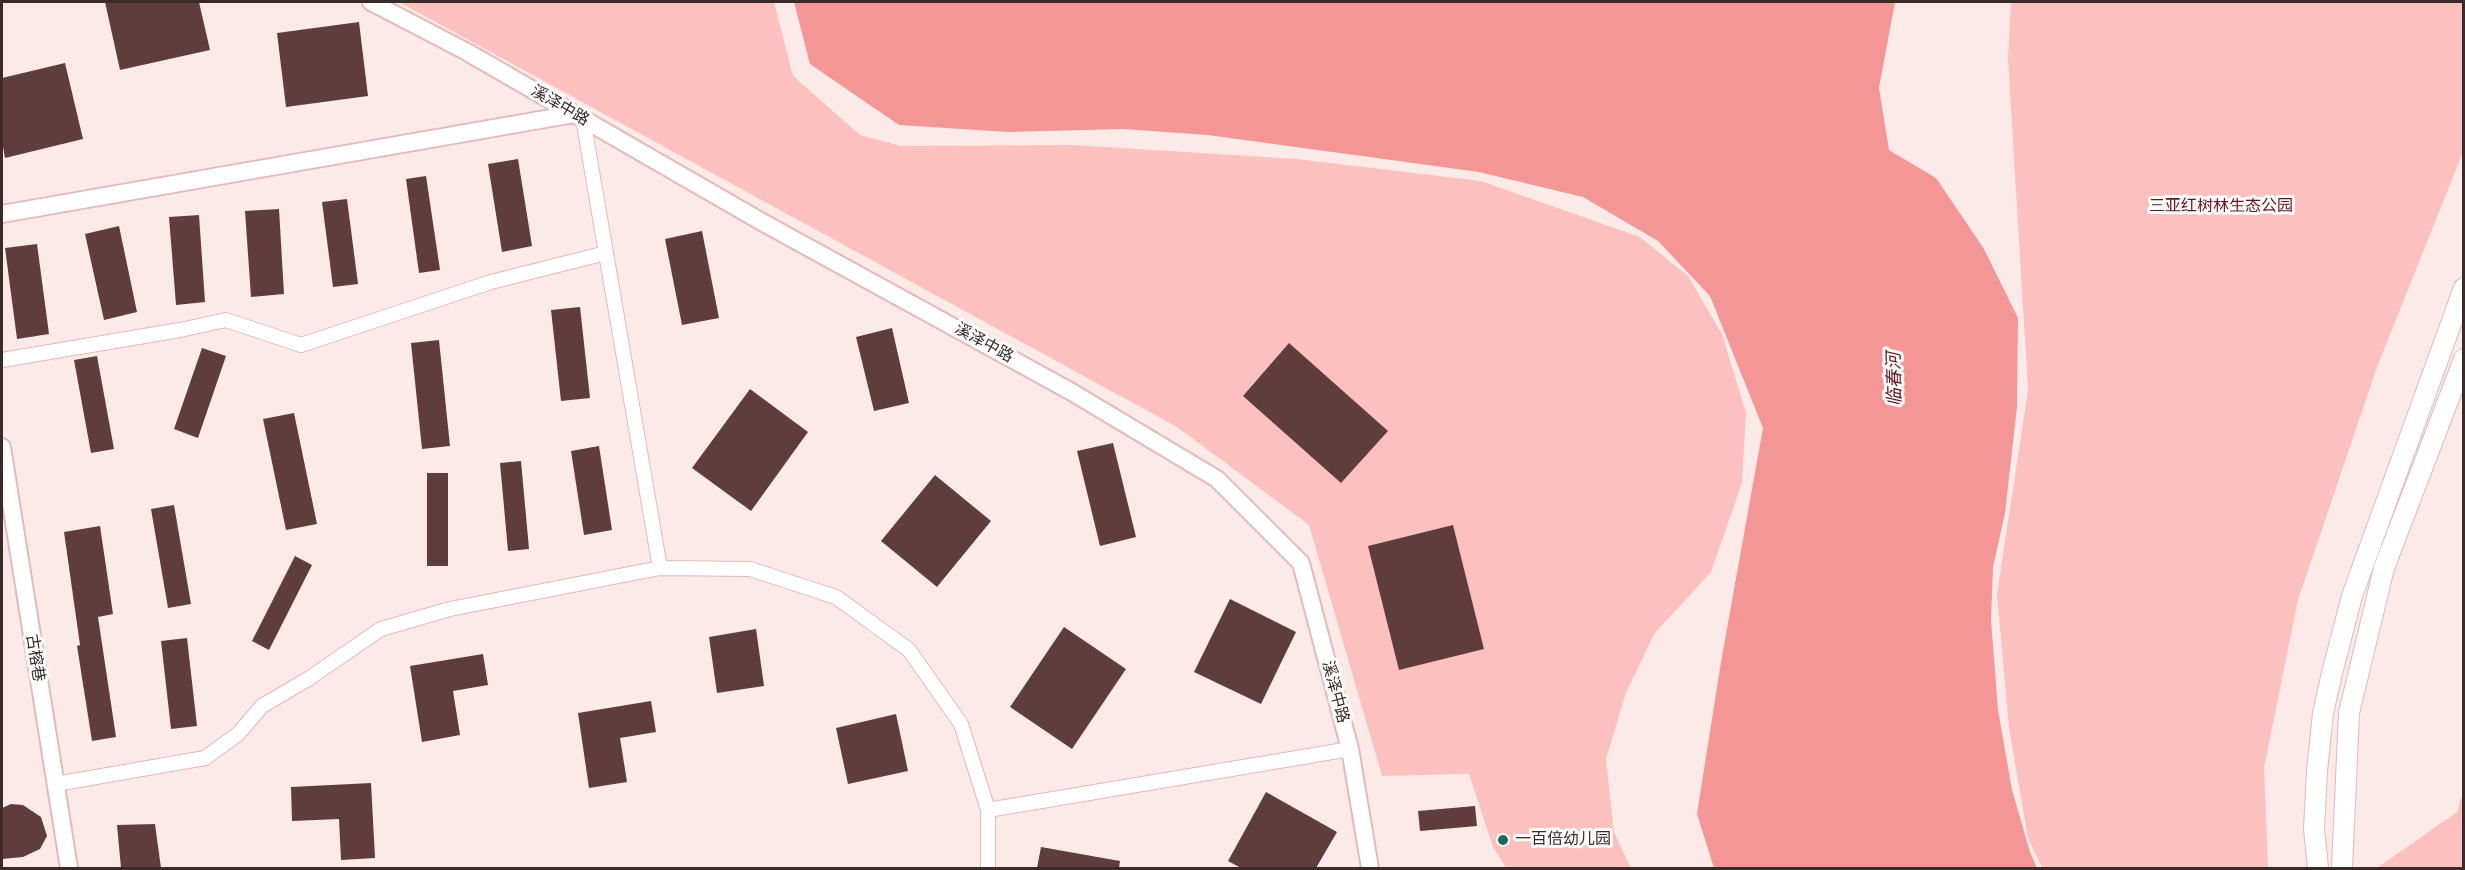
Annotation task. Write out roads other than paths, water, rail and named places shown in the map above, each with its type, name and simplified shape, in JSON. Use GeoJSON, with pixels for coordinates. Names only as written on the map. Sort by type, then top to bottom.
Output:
{"type":"FeatureCollection","features":[{"type":"Feature","properties":{"kind":"main road"},"geometry":{"type":"LineString","coordinates":[[2318,868],[2314,829],[2317,771],[2323,713],[2332,673],[2352,596],[2463,288]]}},
{"type":"Feature","properties":{"kind":"main road"},"geometry":{"type":"LineString","coordinates":[[2342,868],[2349,713],[2384,568],[2463,359]]}},
{"type":"Feature","properties":{"kind":"street","name":"溪泽中路"},"geometry":{"type":"LineString","coordinates":[[371,2],[467,52],[762,222],[1070,390],[1217,479],[1301,562],[1350,749],[1370,868]]}},
{"type":"Feature","properties":{"kind":"street"},"geometry":{"type":"LineString","coordinates":[[2,214],[579,116],[606,253],[660,568]]}},
{"type":"Feature","properties":{"kind":"street"},"geometry":{"type":"LineString","coordinates":[[2,360],[226,320],[301,345],[491,282],[606,253]]}},
{"type":"Feature","properties":{"kind":"street","name":"古榕巷"},"geometry":{"type":"LineString","coordinates":[[2,447],[69,868]]}},
{"type":"Feature","properties":{"kind":"street"},"geometry":{"type":"LineString","coordinates":[[56,784],[205,758],[238,734],[262,706],[308,679],[381,629],[450,609],[660,568],[750,568],[836,597],[909,650],[961,724],[988,810],[988,868]]}},
{"type":"Feature","properties":{"kind":"street"},"geometry":{"type":"LineString","coordinates":[[988,810],[1350,749]]}},
{"type":"Feature","properties":{"kind":"water","name":"临春河"},"geometry":{"type":"Polygon","coordinates":[[[794,2],[1895,2],[1879,88],[1889,150],[1936,178],[1984,249],[2018,318],[2017,407],[2005,513],[1993,567],[1991,620],[1998,710],[2012,790],[2037,868],[1714,868],[1697,814],[1721,662],[1763,428],[1710,296],[1658,241],[1583,197],[1479,172],[1208,135],[1123,129],[1008,132],[899,125],[810,64],[794,2]]]}},
{"type":"Feature","properties":{"kind":"place","name":"一百倍幼儿园"},"geometry":{"type":"Point","coordinates":[1503,840]}},
{"type":"Feature","properties":{"kind":"park label","name":"三亚红树林生态公园"},"geometry":{"type":"Point","coordinates":[2221,207]}}]}
